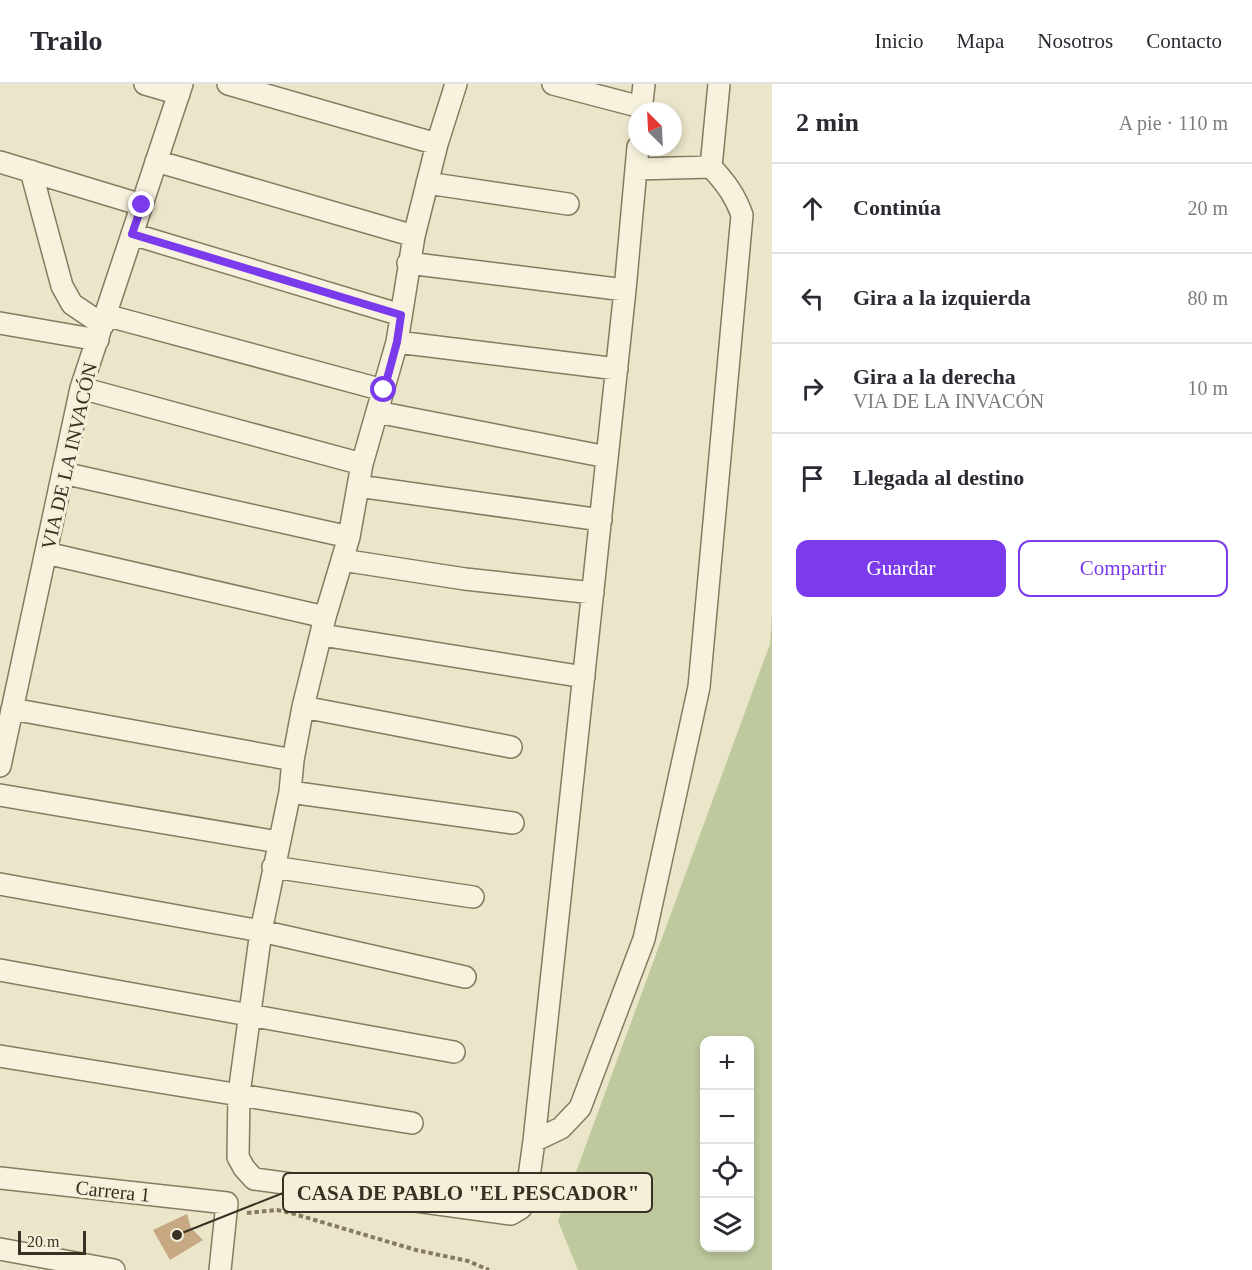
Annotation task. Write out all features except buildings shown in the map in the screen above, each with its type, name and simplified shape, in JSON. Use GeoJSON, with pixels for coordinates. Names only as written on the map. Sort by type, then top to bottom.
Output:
{"type":"FeatureCollection","features":[{"type":"Feature","properties":{"kind":"street"},"geometry":{"type":"LineString","coordinates":[[145,84],[180,89]]}},
{"type":"Feature","properties":{"kind":"street"},"geometry":{"type":"LineString","coordinates":[[228,84],[437,144]]}},
{"type":"Feature","properties":{"kind":"street"},"geometry":{"type":"LineString","coordinates":[[456,84],[427,183],[408,263],[397,342],[362,464],[349,537],[323,626],[303,707],[293,760],[290,792],[261,932],[239,1094],[238,1156],[244,1168],[254,1179],[511,1214],[521,1208],[528,1184],[534,1141],[626,290],[637,156]]}},
{"type":"Feature","properties":{"kind":"street"},"geometry":{"type":"LineString","coordinates":[[553,84],[628,105]]}},
{"type":"Feature","properties":{"kind":"street"},"geometry":{"type":"LineString","coordinates":[[642,102],[644,84]]}},
{"type":"Feature","properties":{"kind":"street"},"geometry":{"type":"LineString","coordinates":[[711,167],[719,84]]}},
{"type":"Feature","properties":{"kind":"street","name":"VIA DE LA INVACÓN"},"geometry":{"type":"LineString","coordinates":[[0,766],[81,388],[180,89]]}},
{"type":"Feature","properties":{"kind":"street"},"geometry":{"type":"LineString","coordinates":[[156,161],[414,236]]}},
{"type":"Feature","properties":{"kind":"street"},"geometry":{"type":"LineString","coordinates":[[0,162],[142,205]]}},
{"type":"Feature","properties":{"kind":"street"},"geometry":{"type":"LineString","coordinates":[[534,1141],[561,1128],[580,1108],[644,939],[699,687],[742,215],[729,186],[711,167],[636,169]]}},
{"type":"Feature","properties":{"kind":"street"},"geometry":{"type":"LineString","coordinates":[[31,171],[62,286],[72,304],[102,327]]}},
{"type":"Feature","properties":{"kind":"street"},"geometry":{"type":"LineString","coordinates":[[427,183],[568,204]]}},
{"type":"Feature","properties":{"kind":"street"},"geometry":{"type":"LineString","coordinates":[[132,234],[401,315]]}},
{"type":"Feature","properties":{"kind":"street"},"geometry":{"type":"LineString","coordinates":[[408,263],[626,290]]}},
{"type":"Feature","properties":{"kind":"street"},"geometry":{"type":"LineString","coordinates":[[0,323],[102,327],[384,390]]}},
{"type":"Feature","properties":{"kind":"street"},"geometry":{"type":"LineString","coordinates":[[397,342],[617,369]]}},
{"type":"Feature","properties":{"kind":"street"},"geometry":{"type":"LineString","coordinates":[[81,388],[362,464]]}},
{"type":"Feature","properties":{"kind":"street"},"geometry":{"type":"LineString","coordinates":[[377,412],[608,457]]}},
{"type":"Feature","properties":{"kind":"street"},"geometry":{"type":"LineString","coordinates":[[63,473],[349,537]]}},
{"type":"Feature","properties":{"kind":"street"},"geometry":{"type":"LineString","coordinates":[[358,486],[601,520]]}},
{"type":"Feature","properties":{"kind":"street"},"geometry":{"type":"LineString","coordinates":[[46,553],[323,626],[584,677]]}},
{"type":"Feature","properties":{"kind":"street"},"geometry":{"type":"LineString","coordinates":[[342,560],[465,579],[593,593]]}},
{"type":"Feature","properties":{"kind":"street"},"geometry":{"type":"LineString","coordinates":[[303,707],[511,747]]}},
{"type":"Feature","properties":{"kind":"street"},"geometry":{"type":"LineString","coordinates":[[12,709],[293,760]]}},
{"type":"Feature","properties":{"kind":"street"},"geometry":{"type":"LineString","coordinates":[[290,792],[513,823]]}},
{"type":"Feature","properties":{"kind":"street"},"geometry":{"type":"LineString","coordinates":[[0,795],[279,842]]}},
{"type":"Feature","properties":{"kind":"street"},"geometry":{"type":"LineString","coordinates":[[273,867],[473,897]]}},
{"type":"Feature","properties":{"kind":"street"},"geometry":{"type":"LineString","coordinates":[[0,884],[261,932],[465,977]]}},
{"type":"Feature","properties":{"kind":"street"},"geometry":{"type":"LineString","coordinates":[[0,970],[454,1052]]}},
{"type":"Feature","properties":{"kind":"street"},"geometry":{"type":"LineString","coordinates":[[0,1056],[411,1123]]}},
{"type":"Feature","properties":{"kind":"street","name":"Carrera 1"},"geometry":{"type":"LineString","coordinates":[[0,1178],[227,1203]]}},
{"type":"Feature","properties":{"kind":"street"},"geometry":{"type":"LineString","coordinates":[[220,1270],[227,1203]]}},
{"type":"Feature","properties":{"kind":"street"},"geometry":{"type":"LineString","coordinates":[[0,1249],[114,1270]]}},
{"type":"Feature","properties":{"kind":"path"},"geometry":{"type":"LineString","coordinates":[[227,1203],[246,1214],[277,1210],[291,1213],[416,1250],[468,1261],[489,1270]]}},
{"type":"Feature","properties":{"kind":"green space"},"geometry":{"type":"Polygon","coordinates":[[[772,614],[772,1270],[578,1270],[558,1221],[770,644],[772,614]]]}},
{"type":"Feature","properties":{"kind":"place","name":"CASA DE PABLO \"EL PESCADOR\""},"geometry":{"type":"Point","coordinates":[177,1235]}},
{"type":"Feature","properties":{"kind":"route"},"geometry":{"type":"LineString","coordinates":[[142,205],[132,234],[401,315],[397,342],[384,390]]}}]}
